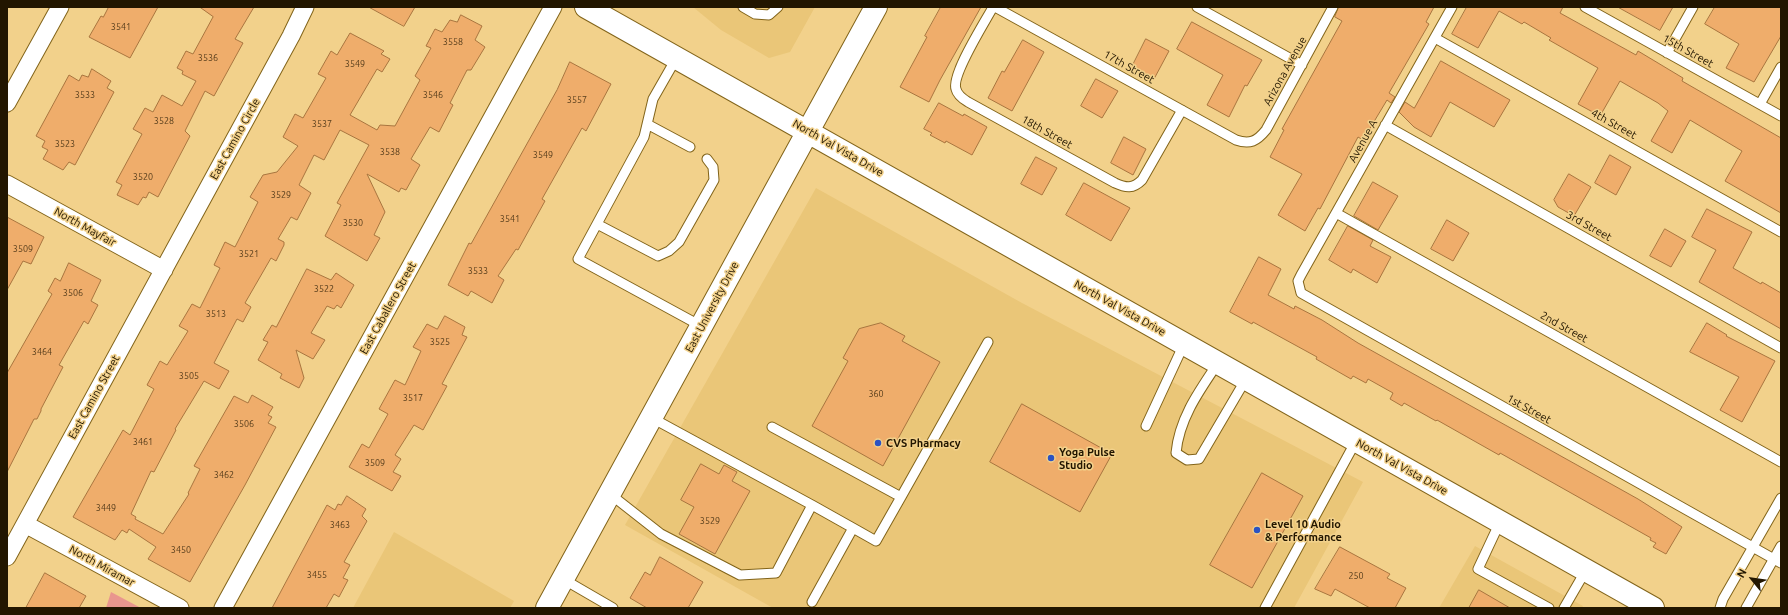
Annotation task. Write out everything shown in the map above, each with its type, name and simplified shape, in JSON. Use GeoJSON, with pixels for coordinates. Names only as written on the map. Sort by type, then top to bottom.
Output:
{"type":"FeatureCollection","features":[{"type":"Feature","properties":{"kind":"main road","name":"North Val Vista Drive"},"geometry":{"type":"LineString","coordinates":[[586,7],[1653,608]]}},
{"type":"Feature","properties":{"kind":"main road","name":"East University Drive"},"geometry":{"type":"LineString","coordinates":[[547,608],[876,7]]}},
{"type":"Feature","properties":{"kind":"street"},"geometry":{"type":"LineString","coordinates":[[7,103],[60,7]]}},
{"type":"Feature","properties":{"kind":"street","name":"East Camino Circle"},"geometry":{"type":"LineString","coordinates":[[164,270],[288,43],[305,7]]}},
{"type":"Feature","properties":{"kind":"street","name":"East Caballero Street"},"geometry":{"type":"LineString","coordinates":[[223,608],[553,7]]}},
{"type":"Feature","properties":{"kind":"street","name":"North Mayfair"},"geometry":{"type":"LineString","coordinates":[[7,184],[164,270]]}},
{"type":"Feature","properties":{"kind":"street","name":"East Camino Street"},"geometry":{"type":"LineString","coordinates":[[25,524],[164,270]]}},
{"type":"Feature","properties":{"kind":"street"},"geometry":{"type":"LineString","coordinates":[[7,557],[25,524]]}},
{"type":"Feature","properties":{"kind":"street","name":"North Miramar"},"geometry":{"type":"LineString","coordinates":[[25,524],[180,608]]}},
{"type":"Feature","properties":{"kind":"lane"},"geometry":{"type":"LineString","coordinates":[[743,7],[755,14],[769,15],[778,7]]}},
{"type":"Feature","properties":{"kind":"lane","name":"18th Street"},"geometry":{"type":"LineString","coordinates":[[994,7],[959,70],[955,82],[956,89],[968,102],[1115,183],[1128,188],[1133,187],[1146,176],[1182,110]]}},
{"type":"Feature","properties":{"kind":"lane","name":"17th Street"},"geometry":{"type":"LineString","coordinates":[[994,7],[1236,140],[1247,143],[1253,142]]}},
{"type":"Feature","properties":{"kind":"lane"},"geometry":{"type":"LineString","coordinates":[[1197,7],[1302,65]]}},
{"type":"Feature","properties":{"kind":"lane","name":"Arizona Avenue"},"geometry":{"type":"LineString","coordinates":[[1253,142],[1266,130],[1333,7]]}},
{"type":"Feature","properties":{"kind":"lane","name":"Avenue A"},"geometry":{"type":"LineString","coordinates":[[1298,287],[1301,275],[1452,7]]}},
{"type":"Feature","properties":{"kind":"lane","name":"15th Street"},"geometry":{"type":"LineString","coordinates":[[1585,7],[1744,97],[1781,116]]}},
{"type":"Feature","properties":{"kind":"lane"},"geometry":{"type":"LineString","coordinates":[[1667,53],[1693,7]]}},
{"type":"Feature","properties":{"kind":"lane","name":"4th Street"},"geometry":{"type":"LineString","coordinates":[[1435,38],[1781,232]]}},
{"type":"Feature","properties":{"kind":"lane"},"geometry":{"type":"LineString","coordinates":[[677,57],[653,99],[644,137],[578,258],[701,326]]}},
{"type":"Feature","properties":{"kind":"lane"},"geometry":{"type":"LineString","coordinates":[[1760,104],[1781,66]]}},
{"type":"Feature","properties":{"kind":"lane"},"geometry":{"type":"LineString","coordinates":[[647,124],[690,147]]}},
{"type":"Feature","properties":{"kind":"lane","name":"3rd Street"},"geometry":{"type":"LineString","coordinates":[[1385,125],[1781,348]]}},
{"type":"Feature","properties":{"kind":"lane"},"geometry":{"type":"LineString","coordinates":[[597,224],[658,256],[669,251],[679,242],[714,180],[713,167],[706,159]]}},
{"type":"Feature","properties":{"kind":"lane","name":"2nd Street"},"geometry":{"type":"LineString","coordinates":[[1336,213],[1781,462]]}},
{"type":"Feature","properties":{"kind":"lane","name":"1st Street"},"geometry":{"type":"LineString","coordinates":[[1298,287],[1306,296],[1777,561]]}},
{"type":"Feature","properties":{"kind":"lane"},"geometry":{"type":"LineString","coordinates":[[652,418],[876,541],[988,342]]}},
{"type":"Feature","properties":{"kind":"lane"},"geometry":{"type":"LineString","coordinates":[[1146,426],[1184,344]]}},
{"type":"Feature","properties":{"kind":"lane"},"geometry":{"type":"LineString","coordinates":[[1218,363],[1188,412],[1178,436],[1176,453],[1187,460],[1199,459],[1246,379]]}},
{"type":"Feature","properties":{"kind":"lane"},"geometry":{"type":"LineString","coordinates":[[772,427],[901,497]]}},
{"type":"Feature","properties":{"kind":"lane"},"geometry":{"type":"LineString","coordinates":[[1265,608],[1356,441]]}},
{"type":"Feature","properties":{"kind":"lane"},"geometry":{"type":"LineString","coordinates":[[610,494],[661,534],[740,575],[776,574],[812,505]]}},
{"type":"Feature","properties":{"kind":"lane"},"geometry":{"type":"LineString","coordinates":[[1720,608],[1723,599],[1781,498]]}},
{"type":"Feature","properties":{"kind":"lane"},"geometry":{"type":"LineString","coordinates":[[1500,522],[1478,569],[1549,608]]}},
{"type":"Feature","properties":{"kind":"lane"},"geometry":{"type":"LineString","coordinates":[[812,602],[853,528]]}},
{"type":"Feature","properties":{"kind":"lane"},"geometry":{"type":"LineString","coordinates":[[1746,608],[1777,561],[1781,546]]}},
{"type":"Feature","properties":{"kind":"lane"},"geometry":{"type":"LineString","coordinates":[[1564,608],[1586,570]]}},
{"type":"Feature","properties":{"kind":"lane"},"geometry":{"type":"LineString","coordinates":[[563,579],[613,608]]}},
{"type":"Feature","properties":{"kind":"shaded area"},"geometry":{"type":"Polygon","coordinates":[[[693,7],[815,7],[790,52],[769,58],[721,30],[693,7]]]}},
{"type":"Feature","properties":{"kind":"shaded area"},"geometry":{"type":"Polygon","coordinates":[[[816,188],[1022,303],[1363,482],[1294,608],[773,608],[625,525],[816,188]]]}},
{"type":"Feature","properties":{"kind":"shaded area"},"geometry":{"type":"Polygon","coordinates":[[[394,532],[514,601],[510,608],[353,608],[394,532]]]}},
{"type":"Feature","properties":{"kind":"shaded area"},"geometry":{"type":"Polygon","coordinates":[[[1475,546],[1583,606],[1582,608],[1439,608],[1475,546]]]}},
{"type":"Feature","properties":{"kind":"shaded area"},"geometry":{"type":"Polygon","coordinates":[[[111,592],[141,608],[106,608],[111,592]]]}},
{"type":"Feature","properties":{"kind":"building"},"geometry":{"type":"Polygon","coordinates":[[[109,7],[158,7],[130,58],[89,37],[101,16],[103,17],[109,7]]]}},
{"type":"Feature","properties":{"kind":"building"},"geometry":{"type":"Polygon","coordinates":[[[200,7],[254,7],[235,39],[243,43],[214,96],[205,91],[185,131],[190,136],[158,197],[149,192],[146,198],[143,197],[138,205],[117,195],[122,185],[116,182],[142,134],[133,129],[145,108],[153,112],[162,95],[182,106],[196,81],[182,74],[183,71],[177,68],[186,51],[193,54],[213,17],[200,7]]]}},
{"type":"Feature","properties":{"kind":"building"},"geometry":{"type":"Polygon","coordinates":[[[369,7],[415,7],[404,26],[369,7]]]}},
{"type":"Feature","properties":{"kind":"building"},"geometry":{"type":"Polygon","coordinates":[[[941,7],[981,7],[929,102],[900,87],[927,37],[925,36],[941,7]]]}},
{"type":"Feature","properties":{"kind":"building"},"geometry":{"type":"Polygon","coordinates":[[[1339,7],[1434,7],[1426,22],[1429,24],[1389,93],[1395,97],[1391,103],[1387,100],[1363,140],[1358,137],[1320,209],[1318,208],[1305,231],[1278,215],[1302,174],[1270,157],[1284,130],[1282,129],[1342,21],[1335,17],[1339,7]]]}},
{"type":"Feature","properties":{"kind":"building"},"geometry":{"type":"Polygon","coordinates":[[[1467,7],[1563,7],[1560,13],[1636,55],[1638,51],[1683,78],[1682,81],[1781,138],[1781,213],[1725,181],[1742,151],[1690,120],[1672,153],[1651,141],[1668,111],[1658,103],[1620,81],[1600,116],[1578,104],[1598,68],[1549,40],[1551,38],[1524,22],[1522,24],[1499,11],[1478,48],[1452,34],[1467,7]]]}},
{"type":"Feature","properties":{"kind":"building"},"geometry":{"type":"Polygon","coordinates":[[[1618,7],[1673,7],[1660,30],[1618,7]]]}},
{"type":"Feature","properties":{"kind":"building"},"geometry":{"type":"Polygon","coordinates":[[[1715,7],[1781,7],[1781,36],[1754,82],[1726,68],[1739,44],[1705,24],[1715,7]]]}},
{"type":"Feature","properties":{"kind":"building"},"geometry":{"type":"Polygon","coordinates":[[[461,15],[482,26],[475,40],[485,47],[471,70],[467,70],[450,103],[453,105],[439,132],[430,127],[411,159],[420,165],[406,190],[401,188],[399,192],[367,174],[385,212],[374,235],[380,238],[367,261],[325,236],[341,205],[337,203],[369,145],[340,130],[324,160],[314,155],[299,185],[311,193],[297,220],[291,217],[278,239],[284,242],[284,245],[276,261],[271,258],[245,303],[251,307],[243,322],[237,319],[214,363],[229,371],[219,389],[204,381],[175,429],[176,430],[154,472],[151,471],[131,514],[136,517],[135,519],[163,534],[189,494],[188,493],[200,469],[194,466],[234,396],[248,403],[252,395],[273,407],[268,415],[272,417],[268,423],[276,427],[190,582],[148,559],[156,547],[129,529],[127,533],[122,530],[115,540],[73,517],[123,430],[130,435],[154,389],[147,385],[160,361],[167,365],[188,331],[179,326],[192,304],[200,308],[220,268],[214,265],[225,242],[235,247],[258,202],[250,197],[263,175],[277,172],[298,146],[283,137],[295,114],[303,118],[326,78],[318,74],[331,51],[337,55],[350,33],[384,51],[381,54],[390,59],[382,72],[377,69],[350,115],[377,130],[380,125],[395,126],[420,80],[415,76],[431,48],[426,46],[435,29],[442,32],[450,20],[457,22],[461,15]]]}},
{"type":"Feature","properties":{"kind":"building"},"geometry":{"type":"Polygon","coordinates":[[[1192,22],[1262,60],[1247,86],[1245,85],[1229,117],[1207,105],[1223,75],[1177,49],[1192,22]]]}},
{"type":"Feature","properties":{"kind":"building"},"geometry":{"type":"Polygon","coordinates":[[[1146,39],[1169,51],[1154,79],[1132,67],[1146,39]]]}},
{"type":"Feature","properties":{"kind":"building"},"geometry":{"type":"Polygon","coordinates":[[[1023,40],[1044,52],[1012,111],[988,98],[1002,71],[1004,72],[1023,40]]]}},
{"type":"Feature","properties":{"kind":"building"},"geometry":{"type":"Polygon","coordinates":[[[1441,61],[1510,100],[1494,127],[1450,102],[1431,137],[1414,127],[1399,112],[1405,102],[1414,108],[1441,61]]]}},
{"type":"Feature","properties":{"kind":"building"},"geometry":{"type":"Polygon","coordinates":[[[570,62],[611,84],[586,131],[582,128],[542,199],[545,201],[518,250],[516,249],[498,276],[504,280],[492,303],[471,291],[468,296],[448,285],[469,243],[471,244],[557,90],[570,62]]]}},
{"type":"Feature","properties":{"kind":"building"},"geometry":{"type":"Polygon","coordinates":[[[92,69],[111,81],[107,88],[114,92],[75,165],[69,162],[63,170],[43,159],[48,150],[42,147],[45,141],[36,136],[69,75],[79,81],[82,75],[88,77],[92,69]]]}},
{"type":"Feature","properties":{"kind":"building"},"geometry":{"type":"Polygon","coordinates":[[[1096,79],[1118,91],[1102,118],[1081,106],[1096,79]]]}},
{"type":"Feature","properties":{"kind":"building"},"geometry":{"type":"Polygon","coordinates":[[[939,103],[963,116],[964,114],[987,127],[972,155],[946,141],[945,143],[930,135],[932,133],[924,129],[939,103]]]}},
{"type":"Feature","properties":{"kind":"building"},"geometry":{"type":"Polygon","coordinates":[[[1124,137],[1146,149],[1133,175],[1111,163],[1124,137]]]}},
{"type":"Feature","properties":{"kind":"building"},"geometry":{"type":"Polygon","coordinates":[[[1610,155],[1631,167],[1616,195],[1595,183],[1610,155]]]}},
{"type":"Feature","properties":{"kind":"building"},"geometry":{"type":"Polygon","coordinates":[[[1036,157],[1057,168],[1042,195],[1021,184],[1036,157]]]}},
{"type":"Feature","properties":{"kind":"building"},"geometry":{"type":"Polygon","coordinates":[[[1569,174],[1591,187],[1574,216],[1558,207],[1554,200],[1569,174]]]}},
{"type":"Feature","properties":{"kind":"building"},"geometry":{"type":"Polygon","coordinates":[[[1373,182],[1398,196],[1378,230],[1354,216],[1373,182]]]}},
{"type":"Feature","properties":{"kind":"building"},"geometry":{"type":"Polygon","coordinates":[[[1084,183],[1130,208],[1111,241],[1066,215],[1084,183]]]}},
{"type":"Feature","properties":{"kind":"building"},"geometry":{"type":"Polygon","coordinates":[[[1707,209],[1752,232],[1733,268],[1761,284],[1762,282],[1781,293],[1781,329],[1699,282],[1716,250],[1692,237],[1707,209]]]}},
{"type":"Feature","properties":{"kind":"building"},"geometry":{"type":"Polygon","coordinates":[[[7,217],[44,237],[31,264],[23,261],[7,290],[7,217]]]}},
{"type":"Feature","properties":{"kind":"building"},"geometry":{"type":"Polygon","coordinates":[[[1447,220],[1469,233],[1453,261],[1431,249],[1447,220]]]}},
{"type":"Feature","properties":{"kind":"building"},"geometry":{"type":"Polygon","coordinates":[[[1348,226],[1373,240],[1370,246],[1391,257],[1377,283],[1353,269],[1351,273],[1329,260],[1348,226]]]}},
{"type":"Feature","properties":{"kind":"building"},"geometry":{"type":"Polygon","coordinates":[[[1665,229],[1686,241],[1671,267],[1650,256],[1665,229]]]}},
{"type":"Feature","properties":{"kind":"building"},"geometry":{"type":"Polygon","coordinates":[[[1259,257],[1281,269],[1268,295],[1294,309],[1295,306],[1322,320],[1358,343],[1638,499],[1682,527],[1666,554],[1653,547],[1656,543],[1650,540],[1651,538],[1500,453],[1499,455],[1404,403],[1402,406],[1390,399],[1393,393],[1368,379],[1366,383],[1353,376],[1351,379],[1316,359],[1317,357],[1253,322],[1252,324],[1230,312],[1259,257]]]}},
{"type":"Feature","properties":{"kind":"building"},"geometry":{"type":"Polygon","coordinates":[[[69,263],[101,280],[91,301],[98,305],[88,324],[84,321],[59,365],[63,367],[37,419],[34,419],[7,472],[7,373],[52,294],[48,291],[55,278],[60,281],[69,263]]]}},
{"type":"Feature","properties":{"kind":"building"},"geometry":{"type":"Polygon","coordinates":[[[307,269],[331,280],[336,273],[354,285],[341,308],[337,305],[334,309],[327,306],[311,333],[325,340],[313,359],[296,350],[304,378],[299,388],[280,378],[282,374],[258,360],[268,342],[263,340],[272,325],[276,327],[307,269]]]}},
{"type":"Feature","properties":{"kind":"building"},"geometry":{"type":"Polygon","coordinates":[[[445,316],[465,327],[462,335],[467,337],[442,384],[447,386],[423,430],[414,425],[395,455],[401,459],[393,472],[401,476],[392,491],[349,467],[362,444],[369,448],[388,414],[379,409],[395,380],[405,385],[421,351],[413,347],[427,324],[437,329],[445,316]]]}},
{"type":"Feature","properties":{"kind":"building","name":"CVS Pharmacy"},"geometry":{"type":"Polygon","coordinates":[[[881,323],[905,336],[902,341],[940,362],[883,466],[812,426],[848,361],[843,358],[859,329],[881,323]]]}},
{"type":"Feature","properties":{"kind":"building"},"geometry":{"type":"Polygon","coordinates":[[[1707,323],[1727,335],[1726,336],[1775,361],[1742,422],[1720,410],[1739,377],[1690,352],[1707,323]]]}},
{"type":"Feature","properties":{"kind":"building","name":"Yoga Pulse Studio"},"geometry":{"type":"Polygon","coordinates":[[[1022,404],[1112,454],[1080,512],[990,462],[1022,404]]]}},
{"type":"Feature","properties":{"kind":"building"},"geometry":{"type":"Polygon","coordinates":[[[701,464],[719,474],[724,465],[737,472],[732,481],[750,491],[715,554],[679,534],[694,507],[681,500],[701,464]]]}},
{"type":"Feature","properties":{"kind":"building","name":"Level 10 Audio & Performance"},"geometry":{"type":"Polygon","coordinates":[[[1262,473],[1303,496],[1252,588],[1210,565],[1262,473]]]}},
{"type":"Feature","properties":{"kind":"building"},"geometry":{"type":"Polygon","coordinates":[[[347,496],[366,509],[362,516],[367,521],[344,562],[350,565],[343,578],[348,580],[339,597],[334,594],[326,608],[272,608],[327,505],[335,510],[338,504],[341,505],[347,496]]]}},
{"type":"Feature","properties":{"kind":"building"},"geometry":{"type":"Polygon","coordinates":[[[1340,547],[1390,574],[1387,578],[1406,588],[1395,608],[1370,608],[1335,589],[1331,596],[1315,589],[1340,547]]]}},
{"type":"Feature","properties":{"kind":"building"},"geometry":{"type":"Polygon","coordinates":[[[660,557],[703,582],[688,608],[647,608],[630,598],[645,572],[650,575],[660,557]]]}},
{"type":"Feature","properties":{"kind":"building"},"geometry":{"type":"Polygon","coordinates":[[[45,573],[86,596],[79,608],[26,608],[45,573]]]}},
{"type":"Feature","properties":{"kind":"building"},"geometry":{"type":"Polygon","coordinates":[[[1479,590],[1510,608],[1469,608],[1479,590]]]}},
{"type":"Feature","properties":{"kind":"place","name":"CVS Pharmacy"},"geometry":{"type":"Point","coordinates":[878,443]}},
{"type":"Feature","properties":{"kind":"place","name":"Yoga Pulse Studio"},"geometry":{"type":"Point","coordinates":[1051,458]}},
{"type":"Feature","properties":{"kind":"place","name":"Level 10 Audio & Performance"},"geometry":{"type":"Point","coordinates":[1257,530]}}]}
